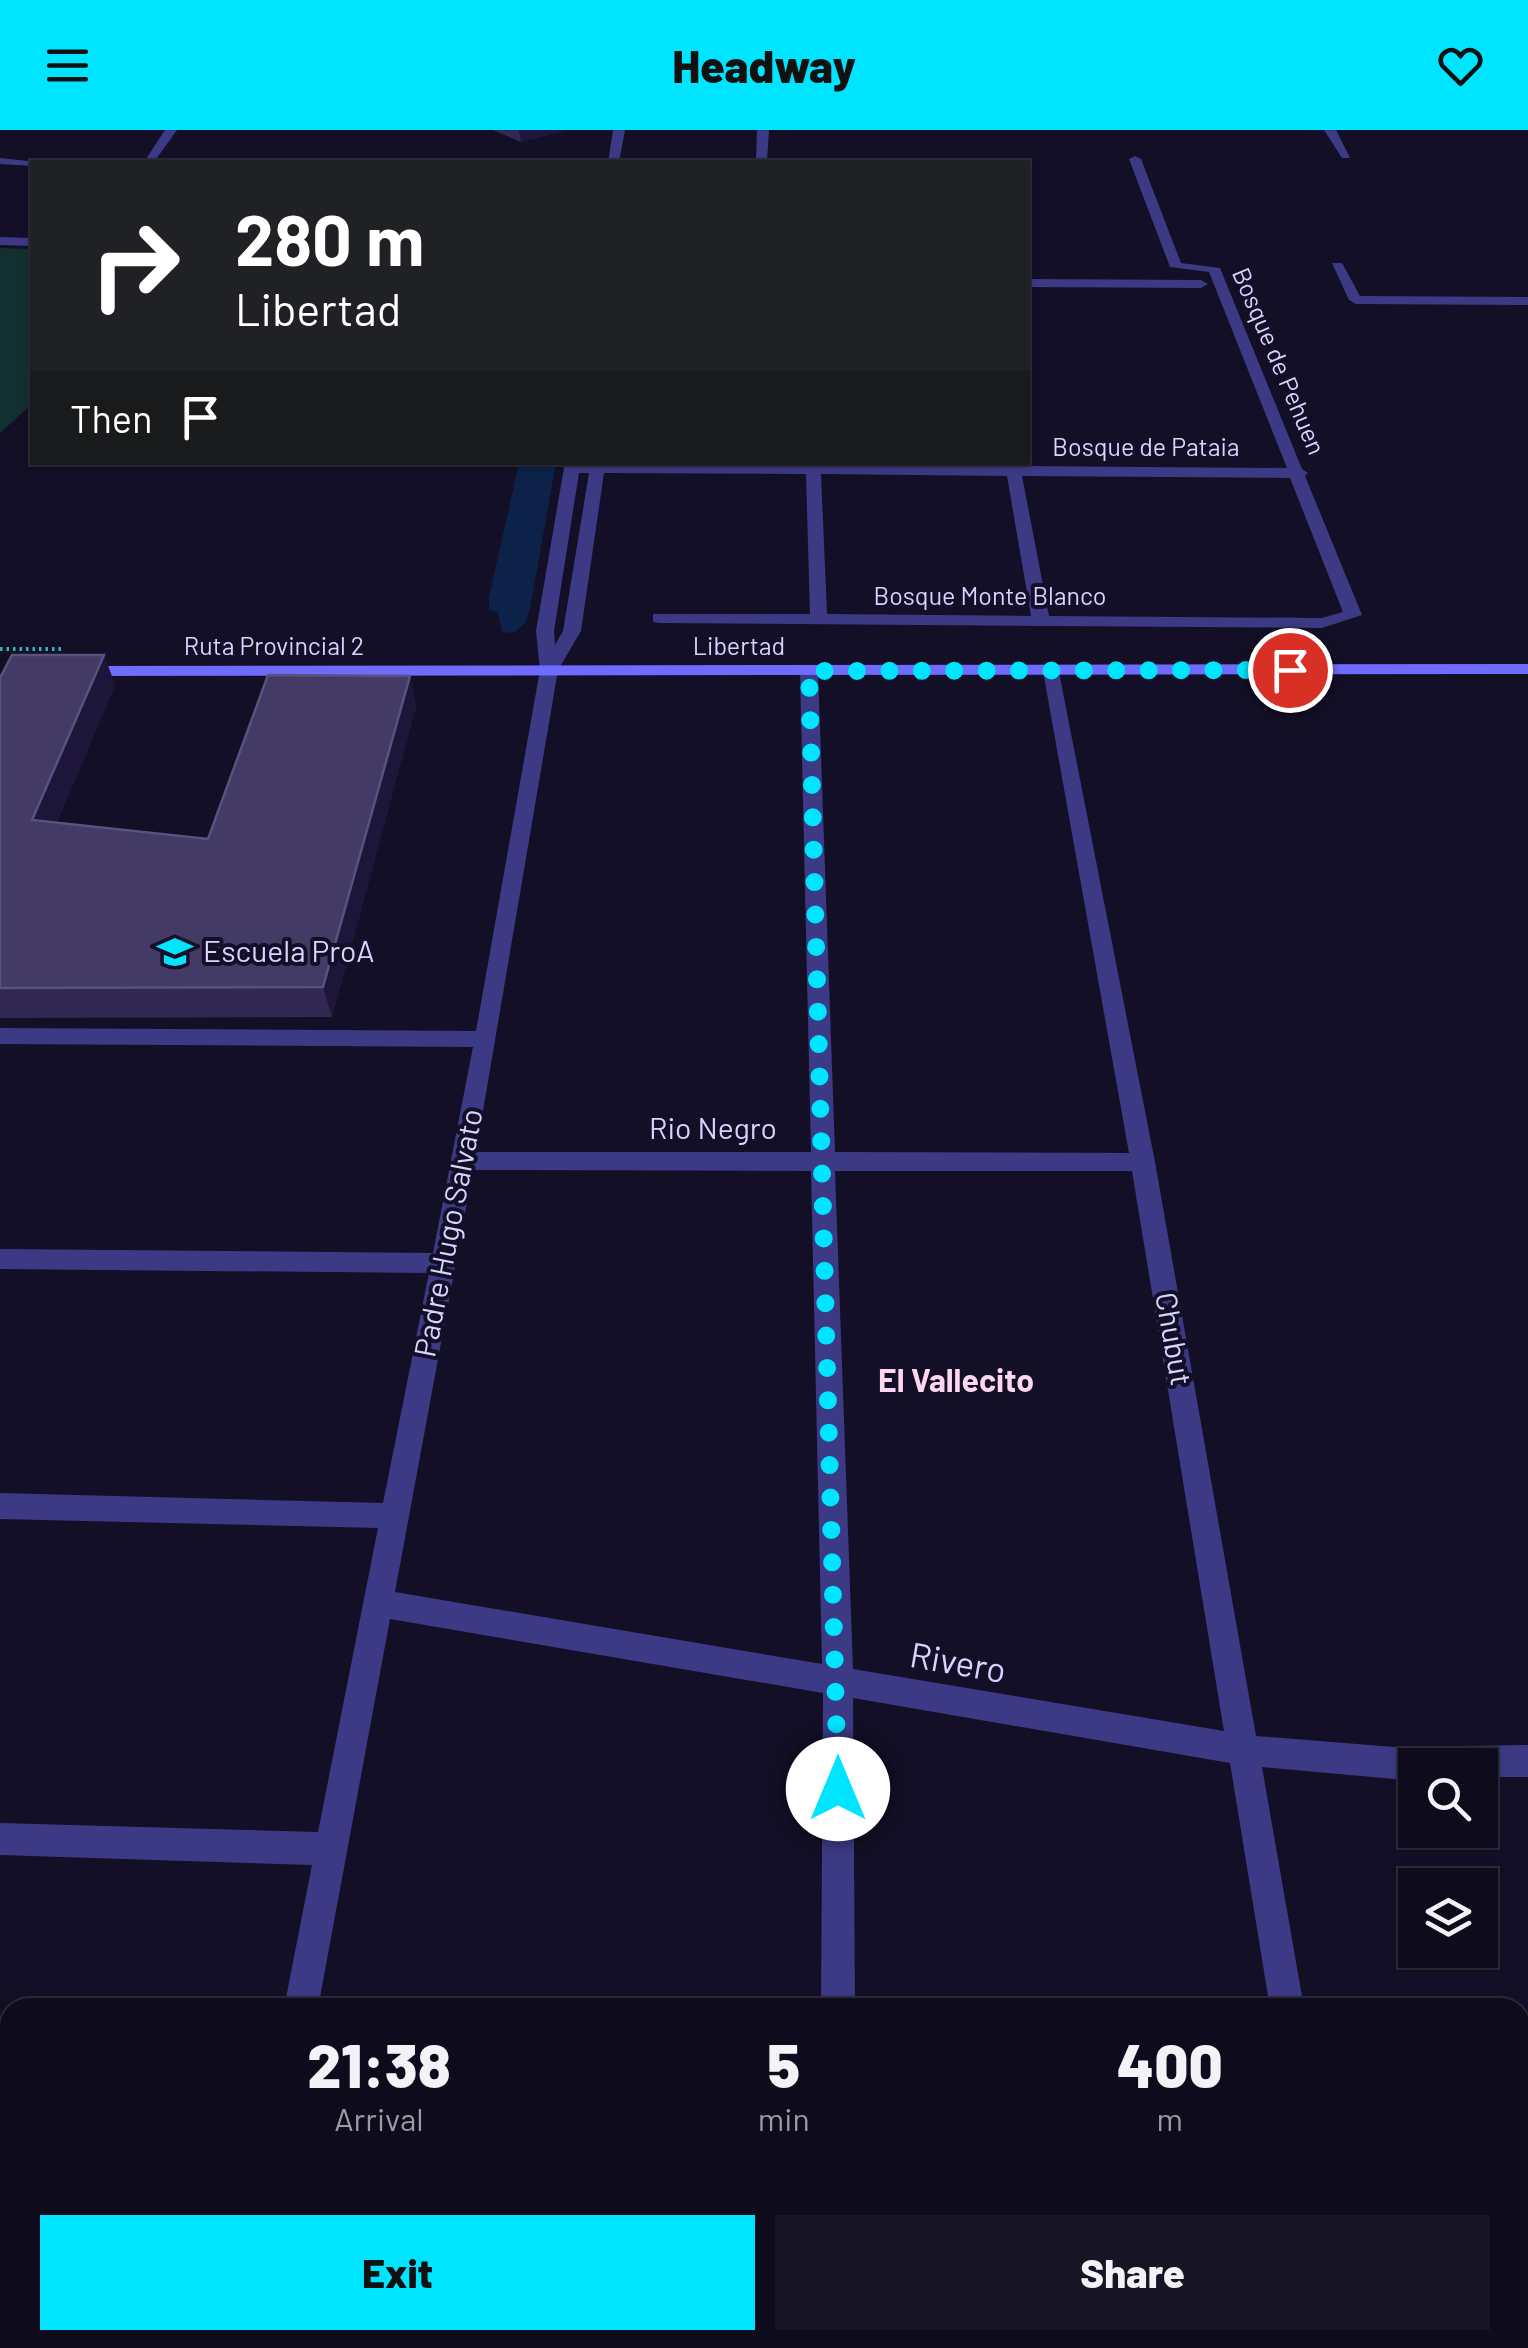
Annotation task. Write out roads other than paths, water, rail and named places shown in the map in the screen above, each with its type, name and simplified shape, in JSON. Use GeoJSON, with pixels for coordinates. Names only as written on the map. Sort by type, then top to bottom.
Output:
{"type":"FeatureCollection","features":[{"type":"Feature","properties":{"kind":"main road","name":"Libertad"},"geometry":{"type":"LineString","coordinates":[[549,670],[1528,669]]}},
{"type":"Feature","properties":{"kind":"main road","name":"Ruta Provincial 2"},"geometry":{"type":"LineString","coordinates":[[59,671],[549,670]]}},
{"type":"Feature","properties":{"kind":"street"},"geometry":{"type":"LineString","coordinates":[[150,160],[171,130]]}},
{"type":"Feature","properties":{"kind":"street"},"geometry":{"type":"LineString","coordinates":[[614,160],[619,130]]}},
{"type":"Feature","properties":{"kind":"street"},"geometry":{"type":"LineString","coordinates":[[762,160],[763,130]]}},
{"type":"Feature","properties":{"kind":"street"},"geometry":{"type":"LineString","coordinates":[[1330,130],[1346,156]]}},
{"type":"Feature","properties":{"kind":"street"},"geometry":{"type":"LineString","coordinates":[[1135,159],[1176,267],[1172,283]]}},
{"type":"Feature","properties":{"kind":"street"},"geometry":{"type":"LineString","coordinates":[[0,161],[30,163]]}},
{"type":"Feature","properties":{"kind":"street"},"geometry":{"type":"LineString","coordinates":[[16,178],[30,178]]}},
{"type":"Feature","properties":{"kind":"street"},"geometry":{"type":"LineString","coordinates":[[0,241],[30,242]]}},
{"type":"Feature","properties":{"kind":"street"},"geometry":{"type":"LineString","coordinates":[[1337,266],[1356,300],[1528,301]]}},
{"type":"Feature","properties":{"kind":"street","name":"Bosque de Pehuen"},"geometry":{"type":"LineString","coordinates":[[1176,267],[1214,268],[1300,473],[1353,615]]}},
{"type":"Feature","properties":{"kind":"street"},"geometry":{"type":"LineString","coordinates":[[1030,283],[1222,284]]}},
{"type":"Feature","properties":{"kind":"street"},"geometry":{"type":"LineString","coordinates":[[549,670],[544,631],[572,466]]}},
{"type":"Feature","properties":{"kind":"street","name":"Bosque de Pataia"},"geometry":{"type":"LineString","coordinates":[[572,466],[1013,467],[1300,473]]}},
{"type":"Feature","properties":{"kind":"street","name":"Padre Hugo Salvato"},"geometry":{"type":"LineString","coordinates":[[302,1998],[486,1039],[549,670],[572,632],[597,466]]}},
{"type":"Feature","properties":{"kind":"street"},"geometry":{"type":"LineString","coordinates":[[813,466],[818,620]]}},
{"type":"Feature","properties":{"kind":"street"},"geometry":{"type":"LineString","coordinates":[[1013,467],[1041,621]]}},
{"type":"Feature","properties":{"kind":"street","name":"Bosque Monte Blanco"},"geometry":{"type":"LineString","coordinates":[[658,618],[1322,623],[1353,615]]}},
{"type":"Feature","properties":{"kind":"street"},"geometry":{"type":"LineString","coordinates":[[809,671],[838,1680],[838,1998]]}},
{"type":"Feature","properties":{"kind":"street","name":"Chubut"},"geometry":{"type":"LineString","coordinates":[[1052,672],[1143,1162],[1286,1998]]}},
{"type":"Feature","properties":{"kind":"street"},"geometry":{"type":"LineString","coordinates":[[0,1036],[486,1039]]}},
{"type":"Feature","properties":{"kind":"street","name":"Rio Negro"},"geometry":{"type":"LineString","coordinates":[[463,1161],[1143,1162]]}},
{"type":"Feature","properties":{"kind":"street"},"geometry":{"type":"LineString","coordinates":[[0,1259],[443,1264]]}},
{"type":"Feature","properties":{"kind":"street"},"geometry":{"type":"LineString","coordinates":[[0,1506],[395,1516]]}},
{"type":"Feature","properties":{"kind":"street","name":"Rivero"},"geometry":{"type":"LineString","coordinates":[[378,1604],[1242,1750],[1394,1764],[1528,1761]]}},
{"type":"Feature","properties":{"kind":"street"},"geometry":{"type":"LineString","coordinates":[[0,1839],[331,1850]]}},
{"type":"Feature","properties":{"kind":"water"},"geometry":{"type":"Polygon","coordinates":[[[519,465],[556,465],[525,623],[514,633],[502,632],[498,612],[489,610],[519,465]]]}},
{"type":"Feature","properties":{"kind":"place","name":"Escuela ProA"},"geometry":{"type":"Point","coordinates":[175,952]}},
{"type":"Feature","properties":{"kind":"district","name":"El Vallecito"},"geometry":{"type":"Point","coordinates":[956,1381]}}]}
